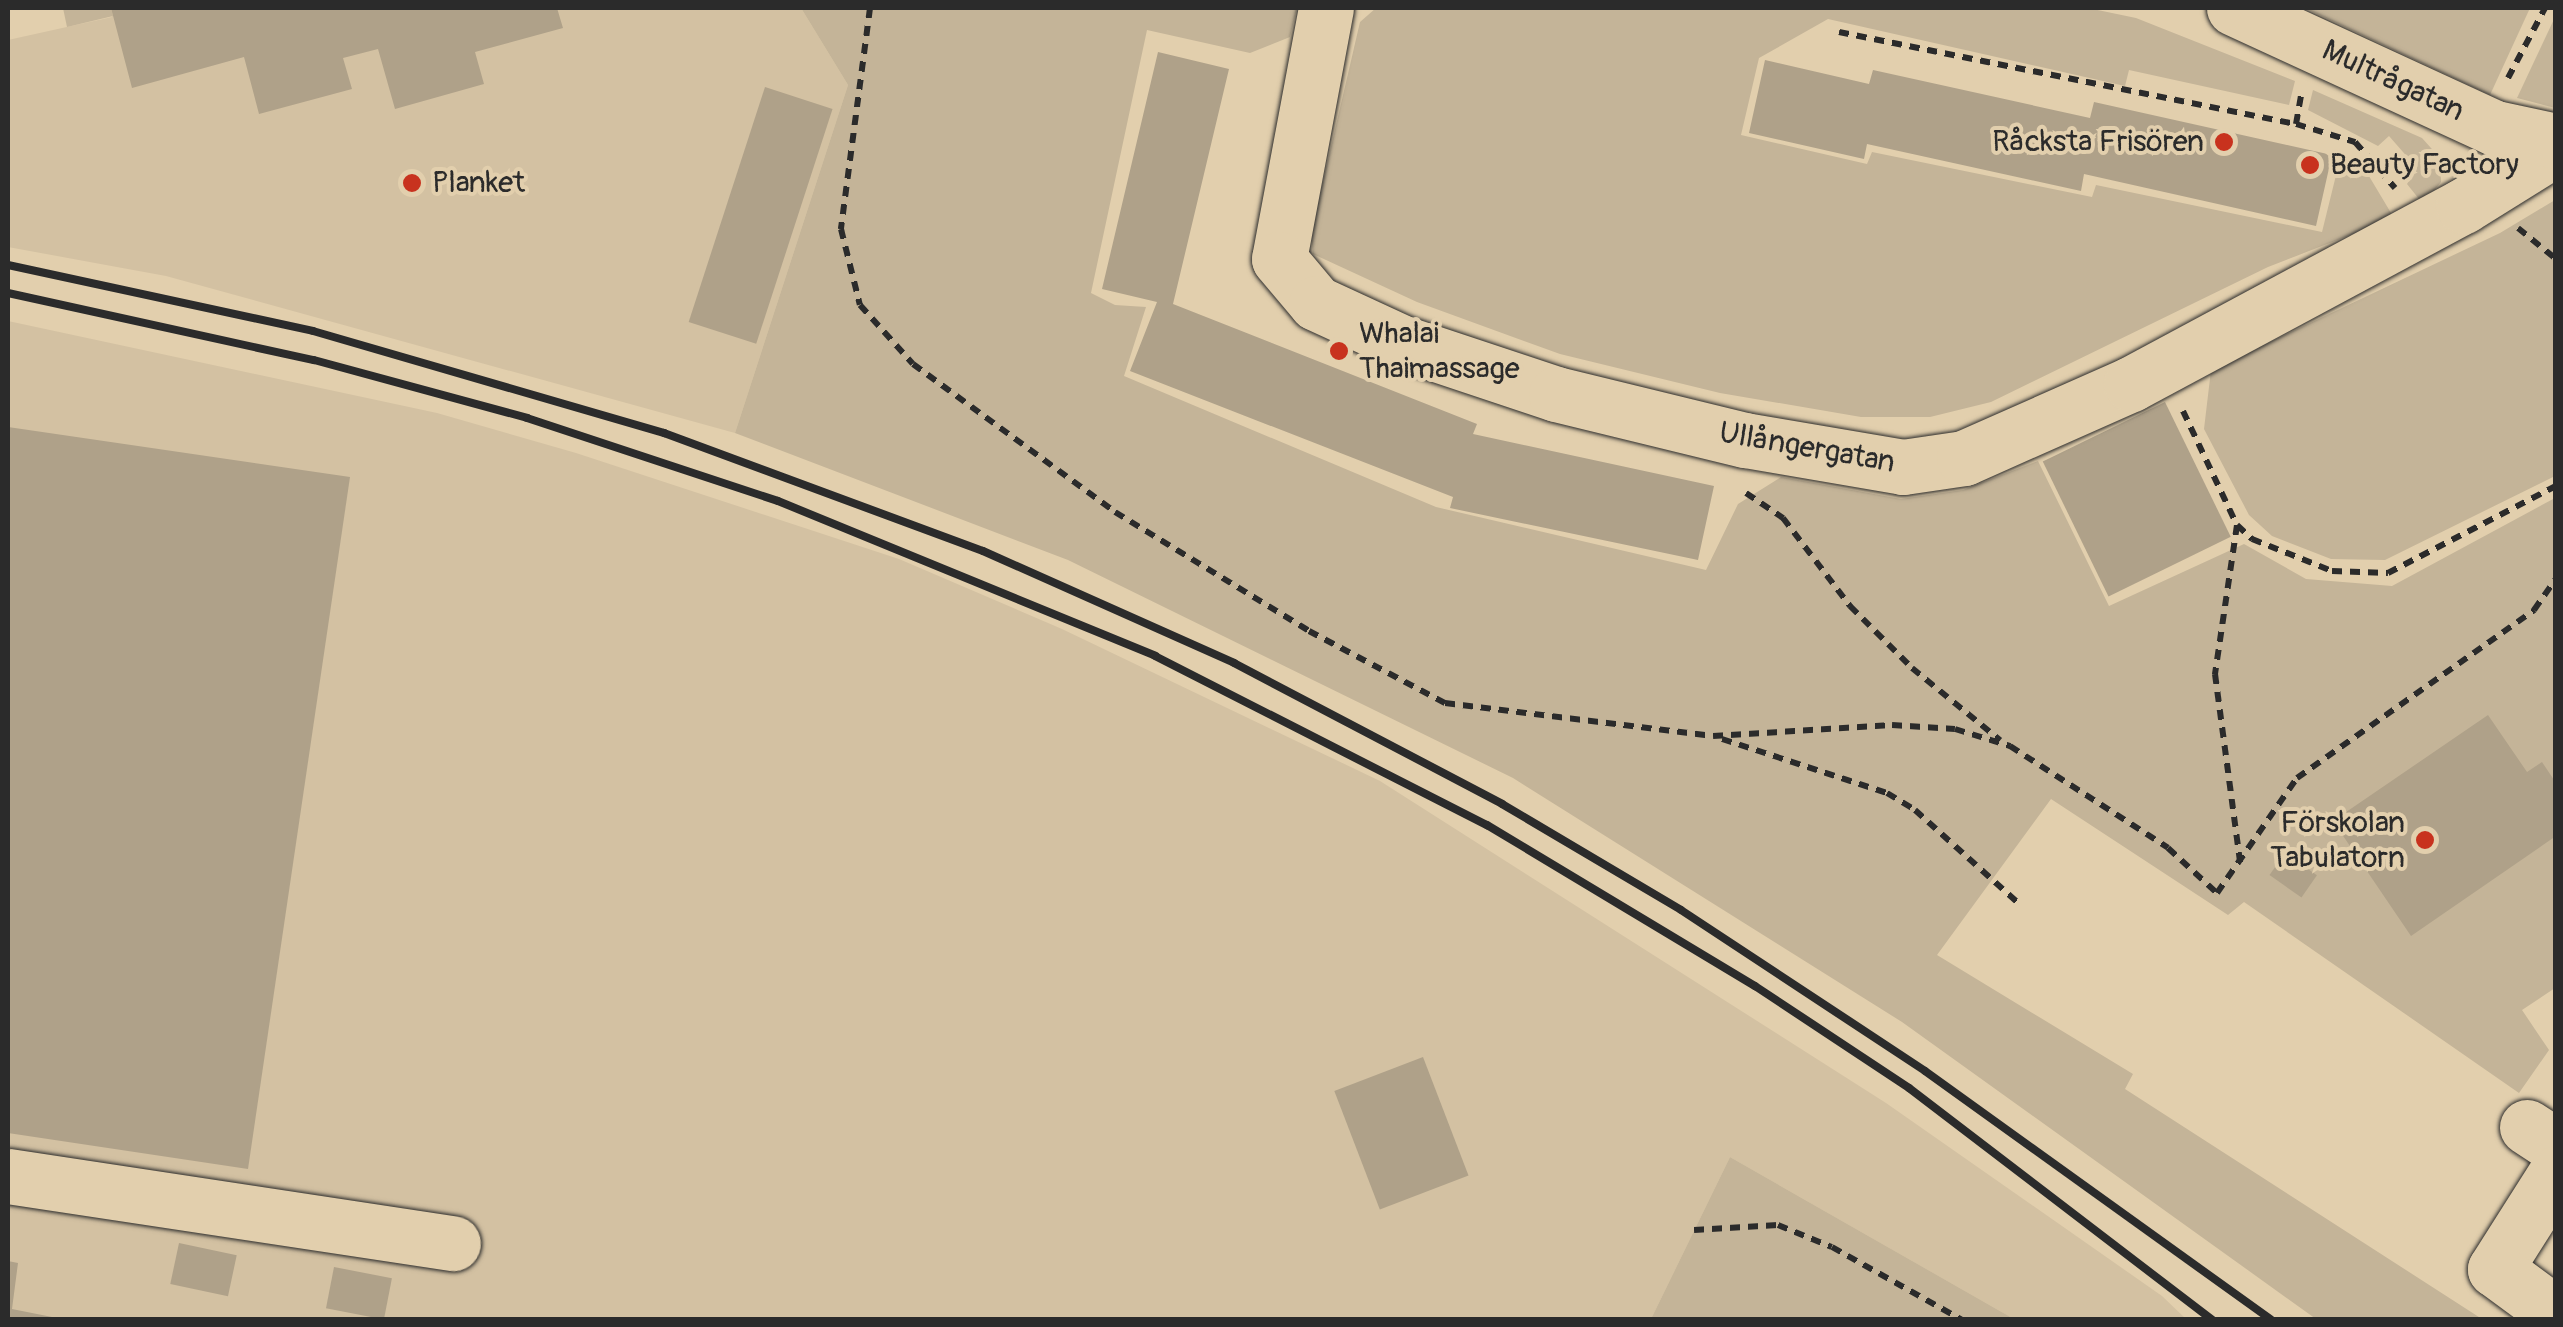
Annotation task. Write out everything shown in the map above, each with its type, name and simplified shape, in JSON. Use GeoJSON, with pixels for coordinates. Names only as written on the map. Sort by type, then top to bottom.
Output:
{"type":"FeatureCollection","features":[{"type":"Feature","properties":{"kind":"street","name":"Ullångergatan"},"geometry":{"type":"LineString","coordinates":[[1326,8],[1279,260],[1316,303],[1477,371],[1745,440],[1903,468],[1964,458],[2132,384],[2419,229],[2556,145]]}},
{"type":"Feature","properties":{"kind":"street","name":"Multrågatan"},"geometry":{"type":"LineString","coordinates":[[2234,8],[2485,124],[2556,145]]}},
{"type":"Feature","properties":{"kind":"street"},"geometry":{"type":"LineString","coordinates":[[2556,1173],[2496,1269],[2556,1314]]}},
{"type":"Feature","properties":{"kind":"street"},"geometry":{"type":"LineString","coordinates":[[8,1176],[453,1243]]}},
{"type":"Feature","properties":{"kind":"path"},"geometry":{"type":"LineString","coordinates":[[870,8],[841,229],[860,305],[913,364],[1115,512],[1310,631],[1445,703],[1713,736],[1892,725],[1955,729],[2004,744]]}},
{"type":"Feature","properties":{"kind":"path"},"geometry":{"type":"LineString","coordinates":[[2485,124],[2545,8]]}},
{"type":"Feature","properties":{"kind":"path"},"geometry":{"type":"LineString","coordinates":[[1838,32],[2296,124],[2354,142],[2391,181],[2419,229]]}},
{"type":"Feature","properties":{"kind":"path"},"geometry":{"type":"LineString","coordinates":[[2187,419],[2237,524],[2252,539],[2332,572],[2388,573],[2556,486]]}},
{"type":"Feature","properties":{"kind":"path"},"geometry":{"type":"LineString","coordinates":[[1748,498],[1783,518],[1850,606],[1912,668],[2004,744],[2168,848],[2217,893],[2296,778],[2534,610],[2556,579]]}},
{"type":"Feature","properties":{"kind":"path"},"geometry":{"type":"LineString","coordinates":[[2237,524],[2214,674],[2240,863]]}},
{"type":"Feature","properties":{"kind":"path"},"geometry":{"type":"LineString","coordinates":[[1713,736],[1887,793],[1915,810],[2016,902]]}},
{"type":"Feature","properties":{"kind":"path"},"geometry":{"type":"LineString","coordinates":[[1694,1230],[1778,1225],[1832,1247],[1962,1320]]}},
{"type":"Feature","properties":{"kind":"shaded area"},"geometry":{"type":"Polygon","coordinates":[[[63,8],[111,8],[113,16],[67,27],[63,8]]]}},
{"type":"Feature","properties":{"kind":"shaded area","name":"Planket"},"geometry":{"type":"Polygon","coordinates":[[[111,8],[801,8],[848,85],[735,433],[166,276],[8,247],[8,40],[112,17],[111,8]]]}},
{"type":"Feature","properties":{"kind":"shaded area"},"geometry":{"type":"Polygon","coordinates":[[[801,8],[1297,8],[1290,37],[1250,53],[1147,30],[1091,293],[1115,305],[1146,307],[1124,376],[1436,507],[1706,570],[1738,504],[1781,477],[1901,499],[1963,490],[2038,461],[2109,606],[2244,544],[2306,579],[2392,586],[2555,498],[2555,988],[2522,1010],[2549,1050],[2519,1093],[2244,902],[2228,915],[2051,799],[1937,955],[2133,1074],[2125,1089],[2482,1319],[2316,1319],[1902,1022],[1513,778],[1068,560],[735,433],[848,85],[801,8]]]}},
{"type":"Feature","properties":{"kind":"shaded area"},"geometry":{"type":"Polygon","coordinates":[[[1376,8],[2088,8],[2136,18],[2295,81],[2289,105],[2129,70],[2125,86],[1828,19],[1759,58],[1741,135],[1867,164],[1872,152],[2092,197],[2096,185],[2322,232],[2341,155],[2360,161],[2394,218],[2268,267],[1991,402],[1930,417],[1861,417],[1720,393],[1560,354],[1417,302],[1313,254],[1311,233],[1360,22],[1376,8]]]}},
{"type":"Feature","properties":{"kind":"shaded area"},"geometry":{"type":"Polygon","coordinates":[[[2305,8],[2530,8],[2490,95],[2305,8]]]}},
{"type":"Feature","properties":{"kind":"shaded area"},"geometry":{"type":"Polygon","coordinates":[[[2555,17],[2555,108],[2517,98],[2555,17]]]}},
{"type":"Feature","properties":{"kind":"shaded area"},"geometry":{"type":"Polygon","coordinates":[[[2313,90],[2422,138],[2440,158],[2441,182],[2423,204],[2407,184],[2417,168],[2389,136],[2378,146],[2308,110],[2313,90]]]}},
{"type":"Feature","properties":{"kind":"shaded area"},"geometry":{"type":"Polygon","coordinates":[[[2555,200],[2555,476],[2385,560],[2331,559],[2272,536],[2249,515],[2204,429],[2211,370],[2500,233],[2555,200]]]}},
{"type":"Feature","properties":{"kind":"shaded area"},"geometry":{"type":"Polygon","coordinates":[[[8,321],[437,413],[576,453],[899,559],[1062,629],[1380,781],[1886,1103],[2162,1296],[2186,1319],[2014,1319],[1730,1157],[1651,1319],[8,1320],[8,321]]]}},
{"type":"Feature","properties":{"kind":"shaded area"},"geometry":{"type":"Polygon","coordinates":[[[1730,1157],[2014,1319],[1651,1319],[1730,1157]]]}},
{"type":"Feature","properties":{"kind":"building"},"geometry":{"type":"Polygon","coordinates":[[[111,8],[557,8],[563,28],[475,52],[484,84],[395,109],[378,49],[343,58],[352,89],[259,114],[244,57],[132,88],[111,8]]]}},
{"type":"Feature","properties":{"kind":"building"},"geometry":{"type":"Polygon","coordinates":[[[1158,52],[1229,69],[1173,304],[1477,424],[1473,434],[1714,486],[1698,560],[1450,508],[1453,497],[1130,371],[1157,302],[1102,289],[1158,52]]]}},
{"type":"Feature","properties":{"kind":"building"},"geometry":{"type":"Polygon","coordinates":[[[1765,60],[1869,84],[1873,70],[2090,118],[2094,102],[2332,155],[2316,226],[2084,174],[2081,191],[1867,144],[1864,159],[1749,133],[1765,60]]]}},
{"type":"Feature","properties":{"kind":"building"},"geometry":{"type":"Polygon","coordinates":[[[765,87],[833,109],[756,344],[689,322],[765,87]]]}},
{"type":"Feature","properties":{"kind":"building"},"geometry":{"type":"Polygon","coordinates":[[[2165,402],[2231,537],[2109,596],[2043,462],[2165,402]]]}},
{"type":"Feature","properties":{"kind":"building"},"geometry":{"type":"Polygon","coordinates":[[[8,427],[350,477],[248,1169],[8,1133],[8,427]]]}},
{"type":"Feature","properties":{"kind":"building","name":"Förskolan Tabulatorn"},"geometry":{"type":"Polygon","coordinates":[[[2488,715],[2527,772],[2542,762],[2556,783],[2556,836],[2411,936],[2333,821],[2488,715]]]}},
{"type":"Feature","properties":{"kind":"building"},"geometry":{"type":"Polygon","coordinates":[[[2285,853],[2317,875],[2301,897],[2270,875],[2285,853]]]}},
{"type":"Feature","properties":{"kind":"building"},"geometry":{"type":"Polygon","coordinates":[[[1423,1057],[1469,1176],[1380,1210],[1334,1091],[1423,1057]]]}},
{"type":"Feature","properties":{"kind":"building"},"geometry":{"type":"Polygon","coordinates":[[[179,1243],[237,1255],[228,1296],[170,1284],[179,1243]]]}},
{"type":"Feature","properties":{"kind":"building"},"geometry":{"type":"Polygon","coordinates":[[[8,1261],[18,1263],[12,1309],[67,1320],[8,1320],[8,1261]]]}},
{"type":"Feature","properties":{"kind":"building"},"geometry":{"type":"Polygon","coordinates":[[[334,1267],[392,1278],[384,1319],[326,1308],[334,1267]]]}},
{"type":"Feature","properties":{"kind":"railway"},"geometry":{"type":"LineString","coordinates":[[8,265],[313,331],[664,433],[983,551],[1234,663],[1502,804],[1681,910],[1925,1071],[2271,1320]]}},
{"type":"Feature","properties":{"kind":"railway"},"geometry":{"type":"LineString","coordinates":[[8,293],[314,360],[527,418],[778,501],[1155,656],[1487,825],[1755,986],[1909,1088],[2212,1320]]}},
{"type":"Feature","properties":{"kind":"place","name":"Råcksta Frisören"},"geometry":{"type":"Point","coordinates":[2224,142]}},
{"type":"Feature","properties":{"kind":"place","name":"Beauty Factory"},"geometry":{"type":"Point","coordinates":[2310,165]}},
{"type":"Feature","properties":{"kind":"place","name":"Planket"},"geometry":{"type":"Point","coordinates":[412,183]}},
{"type":"Feature","properties":{"kind":"place","name":"Whalai Thaimassage"},"geometry":{"type":"Point","coordinates":[1339,351]}},
{"type":"Feature","properties":{"kind":"place","name":"Förskolan Tabulatorn"},"geometry":{"type":"Point","coordinates":[2425,840]}}]}
